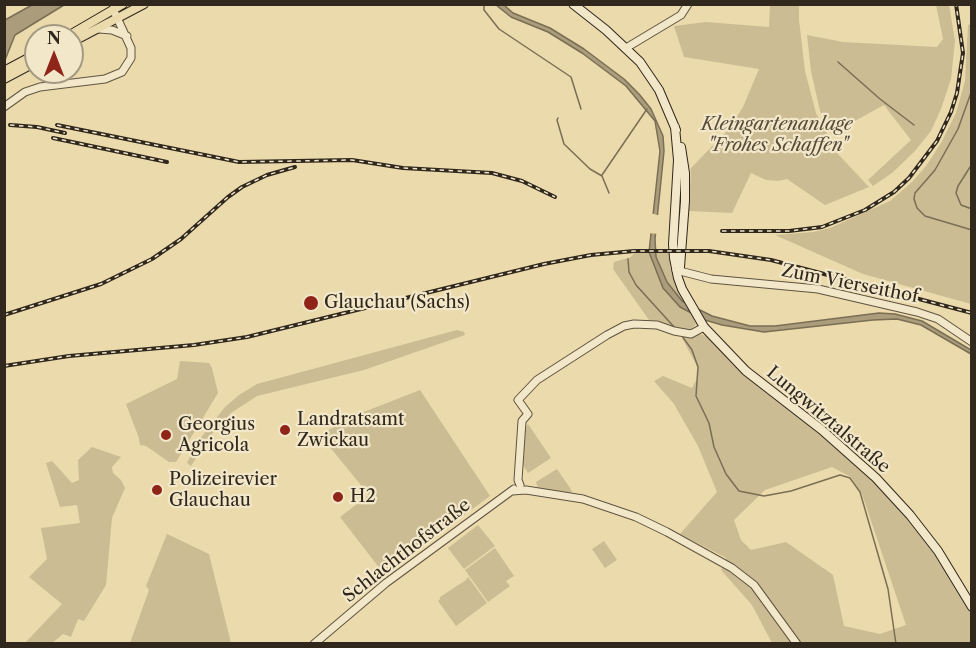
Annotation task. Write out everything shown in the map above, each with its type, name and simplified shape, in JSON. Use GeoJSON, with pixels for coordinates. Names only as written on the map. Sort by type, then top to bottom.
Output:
{"type":"FeatureCollection","features":[{"type":"Feature","properties":{"kind":"main road"},"geometry":{"type":"LineString","coordinates":[[84,36],[116,13],[123,4]]}},
{"type":"Feature","properties":{"kind":"main road"},"geometry":{"type":"LineString","coordinates":[[84,28],[116,13],[144,4]]}},
{"type":"Feature","properties":{"kind":"main road","name":"Lungwitztalstraße"},"geometry":{"type":"LineString","coordinates":[[573,4],[626,48],[640,62],[660,90],[675,128],[678,160],[673,244],[684,292],[702,324],[746,371],[822,430],[876,478],[910,515],[938,551],[972,607]]}},
{"type":"Feature","properties":{"kind":"main road"},"geometry":{"type":"LineString","coordinates":[[4,71],[24,60]]}},
{"type":"Feature","properties":{"kind":"main road"},"geometry":{"type":"LineString","coordinates":[[4,79],[24,68]]}},
{"type":"Feature","properties":{"kind":"street"},"geometry":{"type":"LineString","coordinates":[[626,48],[681,15],[688,4]]}},
{"type":"Feature","properties":{"kind":"street"},"geometry":{"type":"LineString","coordinates":[[4,107],[25,92],[40,87],[114,76],[122,72],[131,58],[131,48],[116,13]]}},
{"type":"Feature","properties":{"kind":"street"},"geometry":{"type":"LineString","coordinates":[[96,29],[112,30],[127,36]]}},
{"type":"Feature","properties":{"kind":"street","name":"Zum Vierseithof"},"geometry":{"type":"LineString","coordinates":[[678,270],[711,279],[818,289],[917,312],[938,319],[972,342]]}},
{"type":"Feature","properties":{"kind":"street"},"geometry":{"type":"LineString","coordinates":[[702,324],[691,334],[657,325],[624,326],[537,380],[518,400],[528,414],[522,421],[518,480],[523,488],[583,499],[630,514],[732,568],[754,585],[797,644]]}},
{"type":"Feature","properties":{"kind":"street","name":"Schlachthofstraße"},"geometry":{"type":"LineString","coordinates":[[314,644],[386,583],[512,491],[523,488]]}},
{"type":"Feature","properties":{"kind":"green space","name":"Kleingartenanlage \"Frohes Schaffen\""},"geometry":{"type":"Polygon","coordinates":[[[770,5],[799,5],[805,71],[816,113],[838,154],[869,187],[825,205],[787,179],[766,180],[751,173],[732,213],[689,211],[691,168],[729,129],[743,107],[759,69],[684,57],[674,26],[706,22],[769,27],[770,5]]]}},
{"type":"Feature","properties":{"kind":"green space"},"geometry":{"type":"Polygon","coordinates":[[[936,5],[949,5],[955,41],[951,79],[941,109],[931,131],[914,152],[892,173],[873,186],[868,180],[911,140],[884,105],[831,134],[820,111],[811,71],[807,35],[843,42],[937,47],[943,39],[936,5]]]}},
{"type":"Feature","properties":{"kind":"green space"},"geometry":{"type":"Polygon","coordinates":[[[971,24],[971,304],[863,274],[775,235],[813,232],[830,228],[890,201],[912,182],[941,143],[956,113],[965,81],[968,25],[971,24]]]}},
{"type":"Feature","properties":{"kind":"green space"},"geometry":{"type":"Polygon","coordinates":[[[671,251],[670,267],[696,324],[691,329],[682,330],[649,320],[613,269],[614,262],[631,257],[634,253],[671,251]]]}},
{"type":"Feature","properties":{"kind":"green space"},"geometry":{"type":"Polygon","coordinates":[[[457,330],[464,332],[465,335],[364,370],[257,396],[231,413],[212,434],[191,466],[187,463],[199,440],[225,407],[257,384],[457,330]]]}},
{"type":"Feature","properties":{"kind":"green space"},"geometry":{"type":"Polygon","coordinates":[[[698,334],[707,336],[742,372],[818,431],[877,484],[934,552],[971,613],[971,643],[772,643],[752,605],[721,570],[726,558],[680,534],[717,492],[698,446],[674,404],[654,381],[663,376],[692,388],[697,379],[698,368],[682,338],[698,334]],[[832,467],[765,490],[734,520],[741,540],[751,550],[786,542],[833,575],[844,626],[880,634],[906,625],[862,494],[851,477],[832,467]]]}},
{"type":"Feature","properties":{"kind":"green space"},"geometry":{"type":"Polygon","coordinates":[[[180,361],[209,363],[218,393],[176,462],[169,462],[146,446],[140,445],[126,404],[177,379],[180,361]]]}},
{"type":"Feature","properties":{"kind":"green space"},"geometry":{"type":"Polygon","coordinates":[[[420,390],[490,496],[384,574],[340,517],[369,495],[320,435],[351,417],[420,390]]]}},
{"type":"Feature","properties":{"kind":"green space"},"geometry":{"type":"Polygon","coordinates":[[[528,424],[551,458],[528,473],[523,465],[525,428],[528,424]]]}},
{"type":"Feature","properties":{"kind":"green space"},"geometry":{"type":"Polygon","coordinates":[[[92,447],[121,457],[112,467],[113,473],[121,480],[125,488],[112,518],[106,585],[84,621],[78,619],[71,637],[63,634],[52,643],[25,643],[62,604],[29,577],[47,559],[41,528],[80,523],[77,505],[60,507],[46,463],[52,461],[72,483],[79,480],[78,460],[92,447]]]}},
{"type":"Feature","properties":{"kind":"green space"},"geometry":{"type":"Polygon","coordinates":[[[557,469],[572,491],[569,495],[538,489],[536,482],[557,469]]]}},
{"type":"Feature","properties":{"kind":"green space"},"geometry":{"type":"Polygon","coordinates":[[[478,525],[495,546],[464,569],[448,548],[478,525]]]}},
{"type":"Feature","properties":{"kind":"green space"},"geometry":{"type":"Polygon","coordinates":[[[167,534],[209,554],[231,643],[130,643],[149,590],[146,586],[167,534]]]}},
{"type":"Feature","properties":{"kind":"green space"},"geometry":{"type":"Polygon","coordinates":[[[604,541],[617,560],[605,568],[592,549],[604,541]]]}},
{"type":"Feature","properties":{"kind":"green space"},"geometry":{"type":"Polygon","coordinates":[[[495,548],[514,576],[506,581],[510,586],[488,602],[465,570],[495,548]]]}},
{"type":"Feature","properties":{"kind":"green space"},"geometry":{"type":"Polygon","coordinates":[[[468,577],[487,603],[456,626],[438,601],[440,597],[468,577]]]}},
{"type":"Feature","properties":{"kind":"shaded area"},"geometry":{"type":"Polygon","coordinates":[[[32,5],[64,5],[33,24],[24,24],[24,29],[15,35],[5,60],[5,20],[32,5]]]}},
{"type":"Feature","properties":{"kind":"shaded area"},"geometry":{"type":"Polygon","coordinates":[[[496,5],[504,5],[513,13],[550,28],[584,49],[624,79],[651,109],[663,136],[664,151],[655,239],[656,257],[667,282],[682,301],[712,316],[750,326],[775,326],[879,313],[895,314],[922,321],[971,350],[971,354],[921,325],[897,319],[764,332],[705,320],[680,307],[663,288],[649,252],[660,151],[655,121],[626,86],[582,53],[548,32],[511,17],[496,5]]]}},
{"type":"Feature","properties":{"kind":"pier"},"geometry":{"type":"Polygon","coordinates":[[[650,213],[661,216],[659,234],[647,233],[650,213]]]}},
{"type":"Feature","properties":{"kind":"waterway"},"geometry":{"type":"LineString","coordinates":[[484,4],[484,10],[499,29],[571,77],[581,109]]}},
{"type":"Feature","properties":{"kind":"waterway"},"geometry":{"type":"LineString","coordinates":[[838,62],[914,125]]}},
{"type":"Feature","properties":{"kind":"waterway"},"geometry":{"type":"LineString","coordinates":[[972,90],[958,129],[935,170],[915,193],[914,199],[917,208],[925,216],[972,230]]}},
{"type":"Feature","properties":{"kind":"waterway"},"geometry":{"type":"LineString","coordinates":[[602,175],[647,109]]}},
{"type":"Feature","properties":{"kind":"waterway"},"geometry":{"type":"LineString","coordinates":[[558,118],[564,144],[590,169],[602,176],[609,193]]}},
{"type":"Feature","properties":{"kind":"waterway"},"geometry":{"type":"LineString","coordinates":[[972,164],[956,193],[961,205],[972,209]]}},
{"type":"Feature","properties":{"kind":"waterway"},"geometry":{"type":"LineString","coordinates":[[628,259],[629,272],[636,285],[675,328]]}},
{"type":"Feature","properties":{"kind":"waterway"},"geometry":{"type":"LineString","coordinates":[[682,336],[692,350],[698,367],[696,396],[709,423],[714,447],[726,474],[739,491],[764,496],[791,491],[840,475],[850,478],[860,492],[888,589],[896,644]]}},
{"type":"Feature","properties":{"kind":"railway"},"geometry":{"type":"LineString","coordinates":[[722,231],[789,231],[822,227],[865,210],[894,192],[909,178],[937,141],[957,93],[963,53],[956,4]]}},
{"type":"Feature","properties":{"kind":"railway"},"geometry":{"type":"LineString","coordinates":[[10,125],[37,127],[65,133]]}},
{"type":"Feature","properties":{"kind":"railway"},"geometry":{"type":"LineString","coordinates":[[57,125],[239,162],[352,160],[403,168],[492,173],[522,181],[555,197]]}},
{"type":"Feature","properties":{"kind":"railway"},"geometry":{"type":"LineString","coordinates":[[53,138],[167,162]]}},
{"type":"Feature","properties":{"kind":"railway"},"geometry":{"type":"LineString","coordinates":[[4,315],[101,284],[152,259],[181,239],[242,187],[267,175],[295,167]]}},
{"type":"Feature","properties":{"kind":"railway"},"geometry":{"type":"LineString","coordinates":[[4,366],[69,356],[194,345],[247,337],[544,264],[591,255],[634,251],[709,251],[771,260],[972,313]]}},
{"type":"Feature","properties":{"kind":"place","name":"Glauchau (Sachs)"},"geometry":{"type":"Point","coordinates":[311,303]}},
{"type":"Feature","properties":{"kind":"place","name":"Landratsamt Zwickau"},"geometry":{"type":"Point","coordinates":[285,430]}},
{"type":"Feature","properties":{"kind":"place","name":"Georgius Agricola"},"geometry":{"type":"Point","coordinates":[166,435]}},
{"type":"Feature","properties":{"kind":"place","name":"Polizeirevier Glauchau"},"geometry":{"type":"Point","coordinates":[157,490]}},
{"type":"Feature","properties":{"kind":"place","name":"H2"},"geometry":{"type":"Point","coordinates":[338,497]}}]}
